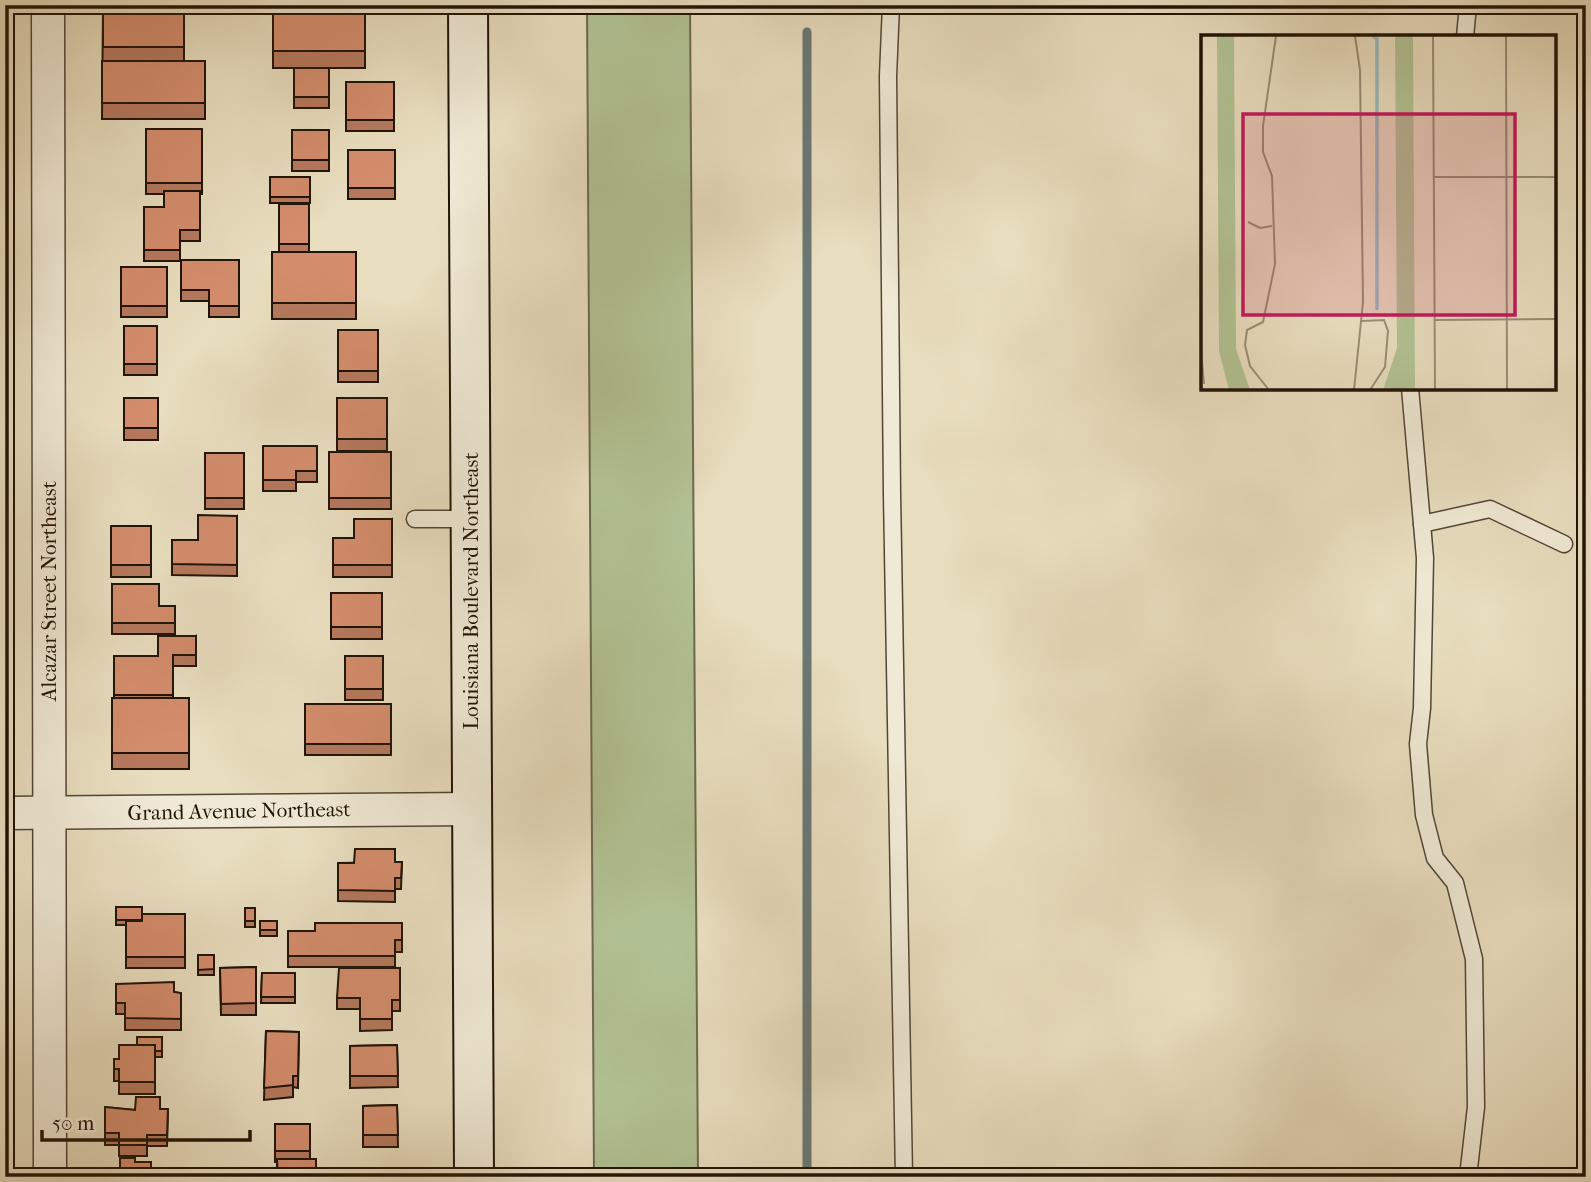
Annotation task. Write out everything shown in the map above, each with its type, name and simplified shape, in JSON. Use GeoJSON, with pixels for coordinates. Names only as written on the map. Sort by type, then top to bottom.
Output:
{"type":"FeatureCollection","features":[{"type":"Feature","properties":{"kind":"main road","name":"Louisiana Boulevard Northeast"},"geometry":{"type":"LineString","coordinates":[[468,5],[474,1177]]}},
{"type":"Feature","properties":{"kind":"street","name":"Alcazar Street Northeast"},"geometry":{"type":"LineString","coordinates":[[48,5],[50,1177]]}},
{"type":"Feature","properties":{"kind":"street","name":"Grand Avenue Northeast"},"geometry":{"type":"LineString","coordinates":[[5,813],[472,810]]}},
{"type":"Feature","properties":{"kind":"lane"},"geometry":{"type":"LineString","coordinates":[[891,5],[888,76],[892,494],[904,1177]]}},
{"type":"Feature","properties":{"kind":"lane"},"geometry":{"type":"LineString","coordinates":[[1465,35],[1468,5]]}},
{"type":"Feature","properties":{"kind":"lane"},"geometry":{"type":"LineString","coordinates":[[1410,390],[1422,524],[1425,613],[1418,744],[1424,816],[1435,858],[1455,883],[1474,959],[1476,1107],[1468,1177]]}},
{"type":"Feature","properties":{"kind":"lane"},"geometry":{"type":"LineString","coordinates":[[1422,524],[1490,509],[1564,544]]}},
{"type":"Feature","properties":{"kind":"lane"},"geometry":{"type":"LineString","coordinates":[[415,519],[470,519]]}},
{"type":"Feature","properties":{"kind":"green space"},"geometry":{"type":"Polygon","coordinates":[[[587,5],[690,5],[698,1177],[594,1177],[587,5]]]}},
{"type":"Feature","properties":{"kind":"building"},"geometry":{"type":"Polygon","coordinates":[[[103,5],[184,5],[184,47],[103,47],[103,5]]]}},
{"type":"Feature","properties":{"kind":"building"},"geometry":{"type":"Polygon","coordinates":[[[273,7],[365,7],[365,51],[273,51],[273,7]]]}},
{"type":"Feature","properties":{"kind":"building"},"geometry":{"type":"Polygon","coordinates":[[[102,61],[205,61],[205,103],[102,103],[102,61]]]}},
{"type":"Feature","properties":{"kind":"building"},"geometry":{"type":"Polygon","coordinates":[[[294,68],[329,68],[329,97],[294,97],[294,68]]]}},
{"type":"Feature","properties":{"kind":"building"},"geometry":{"type":"Polygon","coordinates":[[[346,82],[394,82],[394,120],[346,120],[346,82]]]}},
{"type":"Feature","properties":{"kind":"building"},"geometry":{"type":"Polygon","coordinates":[[[146,129],[202,129],[202,183],[146,183],[146,129]]]}},
{"type":"Feature","properties":{"kind":"building"},"geometry":{"type":"Polygon","coordinates":[[[292,130],[329,130],[329,160],[292,160],[292,130]]]}},
{"type":"Feature","properties":{"kind":"building"},"geometry":{"type":"Polygon","coordinates":[[[348,150],[395,150],[395,188],[348,188],[348,150]]]}},
{"type":"Feature","properties":{"kind":"building"},"geometry":{"type":"Polygon","coordinates":[[[270,177],[310,177],[310,197],[270,197],[270,177]]]}},
{"type":"Feature","properties":{"kind":"building"},"geometry":{"type":"Polygon","coordinates":[[[164,191],[200,191],[200,230],[180,230],[180,250],[144,250],[144,207],[164,207],[164,191]]]}},
{"type":"Feature","properties":{"kind":"building"},"geometry":{"type":"Polygon","coordinates":[[[279,204],[309,204],[309,244],[279,244],[279,204]]]}},
{"type":"Feature","properties":{"kind":"building"},"geometry":{"type":"Polygon","coordinates":[[[272,252],[356,252],[356,303],[272,303],[272,252]]]}},
{"type":"Feature","properties":{"kind":"building"},"geometry":{"type":"Polygon","coordinates":[[[181,260],[239,260],[239,306],[209,306],[209,290],[181,290],[181,260]]]}},
{"type":"Feature","properties":{"kind":"building"},"geometry":{"type":"Polygon","coordinates":[[[121,267],[167,267],[167,306],[121,306],[121,267]]]}},
{"type":"Feature","properties":{"kind":"building"},"geometry":{"type":"Polygon","coordinates":[[[124,326],[157,326],[157,364],[124,364],[124,326]]]}},
{"type":"Feature","properties":{"kind":"building"},"geometry":{"type":"Polygon","coordinates":[[[338,330],[378,330],[378,371],[338,371],[338,330]]]}},
{"type":"Feature","properties":{"kind":"building"},"geometry":{"type":"Polygon","coordinates":[[[124,398],[158,398],[158,428],[124,428],[124,398]]]}},
{"type":"Feature","properties":{"kind":"building"},"geometry":{"type":"Polygon","coordinates":[[[337,398],[387,398],[387,439],[337,439],[337,398]]]}},
{"type":"Feature","properties":{"kind":"building"},"geometry":{"type":"Polygon","coordinates":[[[263,446],[317,446],[317,471],[296,471],[296,480],[263,480],[263,446]]]}},
{"type":"Feature","properties":{"kind":"building"},"geometry":{"type":"Polygon","coordinates":[[[329,452],[391,452],[391,498],[329,498],[329,452]]]}},
{"type":"Feature","properties":{"kind":"building"},"geometry":{"type":"Polygon","coordinates":[[[205,453],[244,453],[244,498],[205,498],[205,453]]]}},
{"type":"Feature","properties":{"kind":"building"},"geometry":{"type":"Polygon","coordinates":[[[198,515],[237,516],[237,565],[172,564],[172,540],[198,540],[198,515]]]}},
{"type":"Feature","properties":{"kind":"building"},"geometry":{"type":"Polygon","coordinates":[[[354,519],[392,519],[392,565],[333,565],[333,538],[354,538],[354,519]]]}},
{"type":"Feature","properties":{"kind":"building"},"geometry":{"type":"Polygon","coordinates":[[[111,526],[151,526],[151,565],[111,565],[111,526]]]}},
{"type":"Feature","properties":{"kind":"building"},"geometry":{"type":"Polygon","coordinates":[[[112,584],[159,584],[159,606],[175,606],[175,623],[112,623],[112,584]]]}},
{"type":"Feature","properties":{"kind":"building"},"geometry":{"type":"Polygon","coordinates":[[[331,593],[382,593],[382,627],[331,627],[331,593]]]}},
{"type":"Feature","properties":{"kind":"building"},"geometry":{"type":"Polygon","coordinates":[[[158,636],[196,636],[196,655],[173,655],[173,695],[114,695],[114,656],[158,656],[158,636]]]}},
{"type":"Feature","properties":{"kind":"building"},"geometry":{"type":"Polygon","coordinates":[[[345,656],[383,656],[383,689],[345,689],[345,656]]]}},
{"type":"Feature","properties":{"kind":"building"},"geometry":{"type":"Polygon","coordinates":[[[112,698],[189,698],[189,753],[112,753],[112,698]]]}},
{"type":"Feature","properties":{"kind":"building"},"geometry":{"type":"Polygon","coordinates":[[[305,704],[391,704],[391,744],[305,744],[305,704]]]}},
{"type":"Feature","properties":{"kind":"building"},"geometry":{"type":"Polygon","coordinates":[[[355,849],[395,849],[395,862],[402,862],[401,878],[395,878],[395,891],[338,890],[338,863],[354,863],[355,849]]]}},
{"type":"Feature","properties":{"kind":"building"},"geometry":{"type":"Polygon","coordinates":[[[116,907],[142,907],[142,920],[116,920],[116,907]]]}},
{"type":"Feature","properties":{"kind":"building"},"geometry":{"type":"Polygon","coordinates":[[[245,908],[255,908],[255,921],[245,921],[245,908]]]}},
{"type":"Feature","properties":{"kind":"building"},"geometry":{"type":"Polygon","coordinates":[[[142,914],[185,914],[185,957],[126,957],[126,921],[142,921],[142,914]]]}},
{"type":"Feature","properties":{"kind":"building"},"geometry":{"type":"Polygon","coordinates":[[[260,921],[277,921],[277,930],[260,930],[260,921]]]}},
{"type":"Feature","properties":{"kind":"building"},"geometry":{"type":"Polygon","coordinates":[[[315,923],[402,923],[402,940],[395,940],[395,956],[288,956],[288,931],[315,931],[315,923]]]}},
{"type":"Feature","properties":{"kind":"building"},"geometry":{"type":"Polygon","coordinates":[[[198,955],[214,955],[214,969],[198,970],[198,955]]]}},
{"type":"Feature","properties":{"kind":"building"},"geometry":{"type":"Polygon","coordinates":[[[256,967],[256,1003],[221,1004],[220,968],[256,967]]]}},
{"type":"Feature","properties":{"kind":"building"},"geometry":{"type":"Polygon","coordinates":[[[339,968],[400,968],[400,1000],[392,1000],[392,1019],[360,1019],[360,998],[337,998],[339,968]]]}},
{"type":"Feature","properties":{"kind":"building"},"geometry":{"type":"Polygon","coordinates":[[[262,973],[295,973],[295,997],[261,997],[262,973]]]}},
{"type":"Feature","properties":{"kind":"building"},"geometry":{"type":"Polygon","coordinates":[[[174,982],[174,992],[181,993],[181,1019],[125,1018],[125,1003],[116,1003],[116,984],[174,982]]]}},
{"type":"Feature","properties":{"kind":"building"},"geometry":{"type":"Polygon","coordinates":[[[266,1031],[299,1032],[298,1076],[293,1076],[293,1085],[264,1088],[266,1031]]]}},
{"type":"Feature","properties":{"kind":"building"},"geometry":{"type":"Polygon","coordinates":[[[137,1037],[162,1037],[162,1051],[155,1051],[155,1045],[137,1045],[137,1037]]]}},
{"type":"Feature","properties":{"kind":"building"},"geometry":{"type":"Polygon","coordinates":[[[119,1045],[155,1045],[155,1082],[119,1082],[119,1069],[114,1069],[114,1059],[119,1059],[119,1045]]]}},
{"type":"Feature","properties":{"kind":"building"},"geometry":{"type":"Polygon","coordinates":[[[397,1045],[398,1076],[350,1076],[350,1046],[397,1045]]]}},
{"type":"Feature","properties":{"kind":"building"},"geometry":{"type":"Polygon","coordinates":[[[136,1097],[160,1097],[160,1109],[168,1109],[167,1135],[147,1135],[147,1145],[119,1145],[119,1133],[105,1133],[105,1107],[135,1110],[136,1097]]]}},
{"type":"Feature","properties":{"kind":"building"},"geometry":{"type":"Polygon","coordinates":[[[397,1105],[398,1135],[363,1135],[363,1106],[397,1105]]]}},
{"type":"Feature","properties":{"kind":"building"},"geometry":{"type":"Polygon","coordinates":[[[275,1124],[310,1124],[310,1151],[275,1151],[275,1124]]]}},
{"type":"Feature","properties":{"kind":"building"},"geometry":{"type":"Polygon","coordinates":[[[120,1158],[151,1162],[151,1177],[120,1177],[120,1158]]]}},
{"type":"Feature","properties":{"kind":"building"},"geometry":{"type":"Polygon","coordinates":[[[277,1159],[316,1159],[316,1177],[278,1177],[277,1159]]]}},
{"type":"Feature","properties":{"kind":"waterway"},"geometry":{"type":"LineString","coordinates":[[807,32],[807,1177]]}}]}
